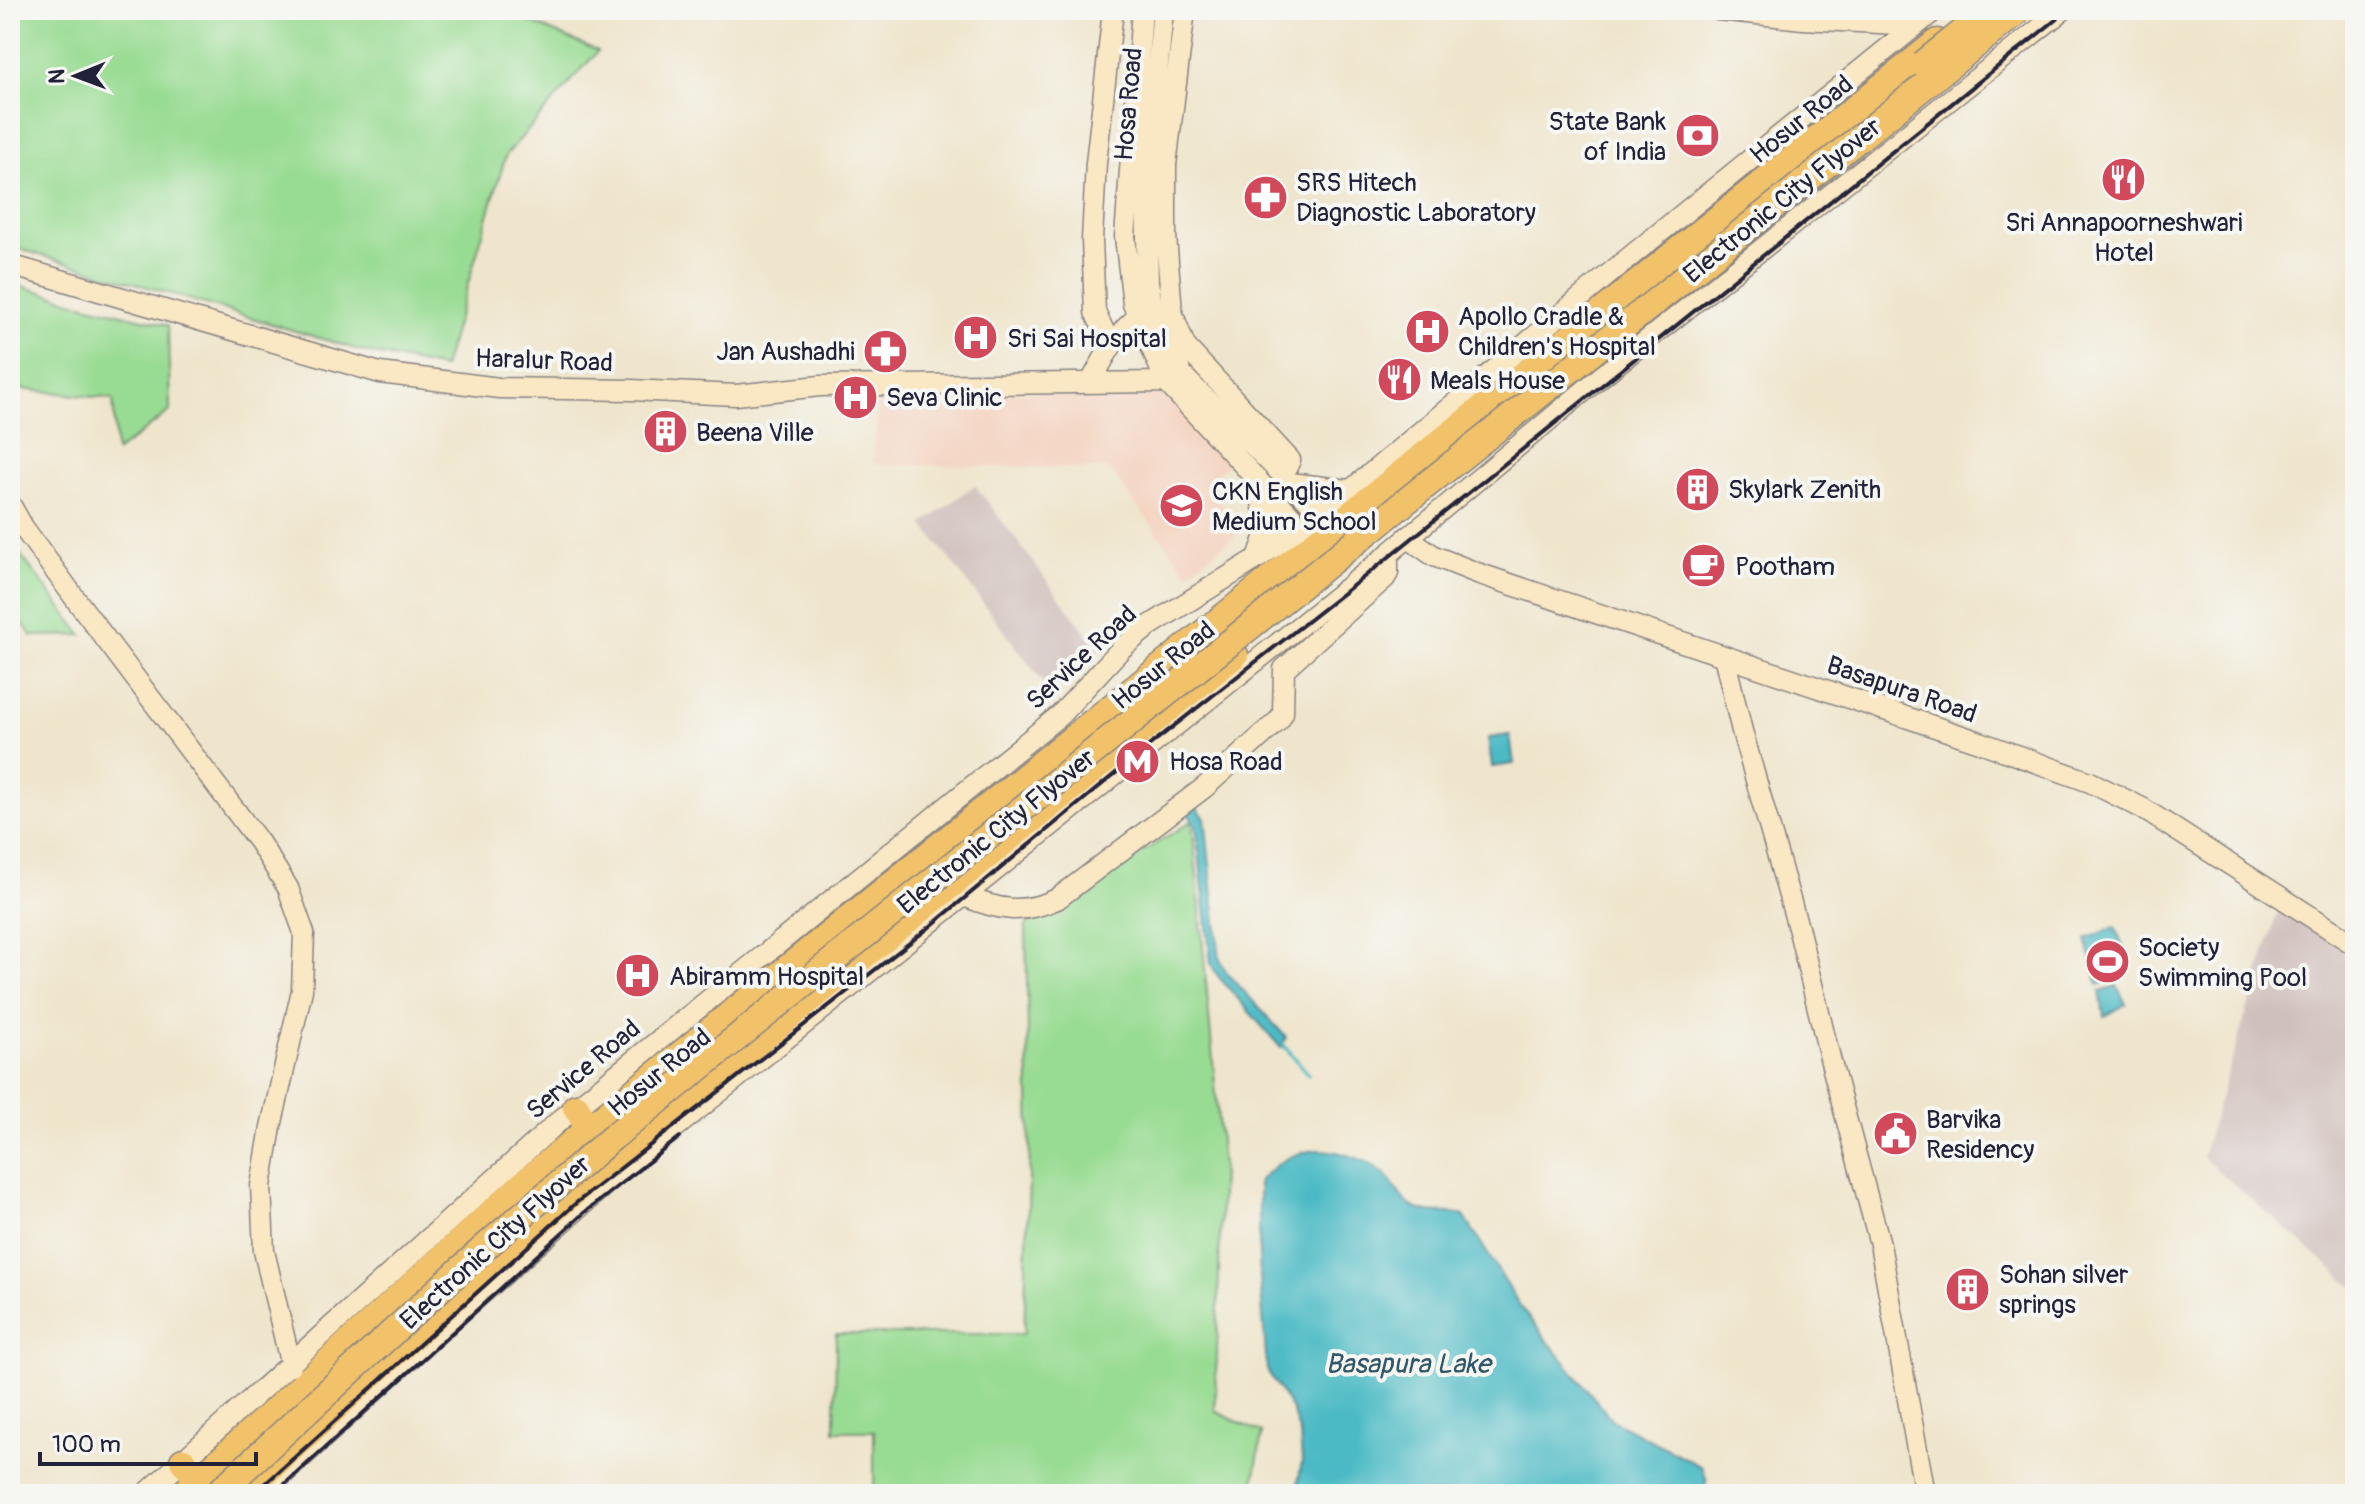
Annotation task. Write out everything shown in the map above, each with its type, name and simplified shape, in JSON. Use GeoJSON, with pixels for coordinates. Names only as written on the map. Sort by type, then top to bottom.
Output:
{"type":"FeatureCollection","features":[{"type":"Feature","properties":{"kind":"highway","name":"Hosur Road"},"geometry":{"type":"LineString","coordinates":[[195,1484],[522,1185],[582,1118],[1318,527],[1378,492],[1977,10]]}},
{"type":"Feature","properties":{"kind":"highway","name":"Electronic City Flyover"},"geometry":{"type":"LineString","coordinates":[[195,1484],[518,1199],[1990,10]]}},
{"type":"Feature","properties":{"kind":"highway","name":"Electronic City Flyover"},"geometry":{"type":"LineString","coordinates":[[195,1484],[484,1248],[613,1137],[2019,10]]}},
{"type":"Feature","properties":{"kind":"highway","name":"Hosur Road"},"geometry":{"type":"LineString","coordinates":[[242,1494],[493,1263],[596,1173],[876,955],[1366,560],[2035,10]]}},
{"type":"Feature","properties":{"kind":"street"},"geometry":{"type":"LineString","coordinates":[[1111,346],[1095,312],[1092,240],[1097,150],[1113,10]]}},
{"type":"Feature","properties":{"kind":"street","name":"Hosa Road"},"geometry":{"type":"LineString","coordinates":[[1142,10],[1125,237],[1133,304],[1138,317],[1166,382],[1256,480],[1366,560]]}},
{"type":"Feature","properties":{"kind":"street","name":"Hosa Road"},"geometry":{"type":"LineString","coordinates":[[1163,10],[1146,193],[1148,282],[1153,312],[1182,375],[1287,480],[1318,527]]}},
{"type":"Feature","properties":{"kind":"street"},"geometry":{"type":"LineString","coordinates":[[1185,10],[1166,165],[1166,236],[1172,312],[1185,346],[1290,460],[1287,480],[1378,492]]}},
{"type":"Feature","properties":{"kind":"street"},"geometry":{"type":"LineString","coordinates":[[1718,10],[1803,19],[1916,25]]}},
{"type":"Feature","properties":{"kind":"street","name":"Hosur Road"},"geometry":{"type":"LineString","coordinates":[[1351,490],[1666,227],[1935,10]]}},
{"type":"Feature","properties":{"kind":"street"},"geometry":{"type":"LineString","coordinates":[[261,1494],[615,1176],[876,955],[964,896],[1366,560],[1407,537],[1602,376],[2063,10]]}},
{"type":"Feature","properties":{"kind":"street","name":"Haralur Road"},"geometry":{"type":"LineString","coordinates":[[10,265],[380,373],[499,388],[736,395],[820,386],[1166,382]]}},
{"type":"Feature","properties":{"kind":"street"},"geometry":{"type":"LineString","coordinates":[[1091,382],[1111,346],[1128,324],[1138,317]]}},
{"type":"Feature","properties":{"kind":"street"},"geometry":{"type":"LineString","coordinates":[[1256,480],[1268,529],[1258,558]]}},
{"type":"Feature","properties":{"kind":"street","name":"Service Road"},"geometry":{"type":"LineString","coordinates":[[146,1494],[195,1484],[291,1366],[1060,715],[1131,640],[1258,558],[1318,527],[1351,490]]}},
{"type":"Feature","properties":{"kind":"street"},"geometry":{"type":"LineString","coordinates":[[10,504],[77,601],[259,842],[288,888],[304,933],[302,990],[261,1186],[264,1251],[291,1366]]}},
{"type":"Feature","properties":{"kind":"street","name":"Basapura Road"},"geometry":{"type":"LineString","coordinates":[[1407,537],[1434,556],[1477,573],[2050,766],[2113,793],[2355,945]]}},
{"type":"Feature","properties":{"kind":"street"},"geometry":{"type":"LineString","coordinates":[[964,896],[1005,910],[1045,905],[1205,787],[1279,720],[1283,713],[1284,669],[1385,578],[1388,573],[1366,560]]}},
{"type":"Feature","properties":{"kind":"street"},"geometry":{"type":"LineString","coordinates":[[1724,656],[1880,1244],[1925,1494]]}},
{"type":"Feature","properties":{"kind":"shaded area","name":"CKN English Medium School"},"geometry":{"type":"Polygon","coordinates":[[[1168,391],[1228,465],[1207,481],[1240,532],[1188,573],[1109,469],[873,464],[879,394],[1168,391]]]}},
{"type":"Feature","properties":{"kind":"shaded area"},"geometry":{"type":"Polygon","coordinates":[[[975,485],[1100,651],[1049,690],[923,524],[975,485]]]}},
{"type":"Feature","properties":{"kind":"shaded area"},"geometry":{"type":"Polygon","coordinates":[[[2279,907],[2355,955],[2355,1288],[2202,1157],[2279,907]]]}},
{"type":"Feature","properties":{"kind":"green space"},"geometry":{"type":"Polygon","coordinates":[[[10,10],[516,10],[516,16],[598,51],[506,155],[443,368],[366,352],[10,246],[10,10]]]}},
{"type":"Feature","properties":{"kind":"green space"},"geometry":{"type":"Polygon","coordinates":[[[10,283],[168,325],[170,411],[116,452],[113,399],[22,389],[10,374],[10,283]]]}},
{"type":"Feature","properties":{"kind":"green space"},"geometry":{"type":"Polygon","coordinates":[[[10,541],[82,635],[32,636],[10,606],[10,541]]]}},
{"type":"Feature","properties":{"kind":"green space"},"geometry":{"type":"Polygon","coordinates":[[[1192,821],[1222,1164],[1215,1411],[1262,1433],[1252,1494],[874,1494],[874,1431],[835,1431],[836,1334],[1024,1334],[1030,1149],[1026,925],[1192,821]]]}},
{"type":"Feature","properties":{"kind":"water"},"geometry":{"type":"Polygon","coordinates":[[[1510,735],[1514,764],[1492,767],[1488,738],[1510,735]]]}},
{"type":"Feature","properties":{"kind":"water"},"geometry":{"type":"Polygon","coordinates":[[[1194,804],[1205,818],[1220,960],[1227,973],[1286,1037],[1281,1048],[1211,964],[1196,825],[1186,811],[1194,804]]]}},
{"type":"Feature","properties":{"kind":"water","name":"Society Swimming Pool"},"geometry":{"type":"Polygon","coordinates":[[[2115,927],[2124,949],[2121,975],[2098,984],[2086,939],[2115,927]]]}},
{"type":"Feature","properties":{"kind":"water"},"geometry":{"type":"Polygon","coordinates":[[[2117,986],[2126,1004],[2104,1017],[2100,991],[2117,986]]]}},
{"type":"Feature","properties":{"kind":"water","name":"Basapura Lake"},"geometry":{"type":"Polygon","coordinates":[[[1316,1150],[1346,1154],[1375,1167],[1415,1208],[1464,1216],[1524,1312],[1612,1420],[1702,1467],[1707,1481],[1699,1494],[1296,1494],[1302,1461],[1300,1434],[1292,1410],[1267,1370],[1259,1263],[1259,1181],[1284,1160],[1316,1150]]]}},
{"type":"Feature","properties":{"kind":"waterway"},"geometry":{"type":"LineString","coordinates":[[1281,1042],[1308,1074]]}},
{"type":"Feature","properties":{"kind":"railway"},"geometry":{"type":"LineString","coordinates":[[254,1494],[576,1203],[926,930],[1146,748],[1374,569],[2068,10]]}},
{"type":"Feature","properties":{"kind":"railway"},"geometry":{"type":"LineString","coordinates":[[274,1494],[585,1212],[680,1137]]}},
{"type":"Feature","properties":{"kind":"place","name":"State Bank of India"},"geometry":{"type":"Point","coordinates":[1697,136]}},
{"type":"Feature","properties":{"kind":"place","name":"Sri Annapoorneshwari Hotel"},"geometry":{"type":"Point","coordinates":[2124,179]}},
{"type":"Feature","properties":{"kind":"place","name":"SRS Hitech Diagnostic Laboratory"},"geometry":{"type":"Point","coordinates":[1265,197]}},
{"type":"Feature","properties":{"kind":"place","name":"Apollo Cradle & Children's Hospital"},"geometry":{"type":"Point","coordinates":[1427,331]}},
{"type":"Feature","properties":{"kind":"place","name":"Sri Sai Hospital"},"geometry":{"type":"Point","coordinates":[976,338]}},
{"type":"Feature","properties":{"kind":"place","name":"Jan Aushadhi"},"geometry":{"type":"Point","coordinates":[886,351]}},
{"type":"Feature","properties":{"kind":"place","name":"Meals House"},"geometry":{"type":"Point","coordinates":[1399,380]}},
{"type":"Feature","properties":{"kind":"place","name":"Seva Clinic"},"geometry":{"type":"Point","coordinates":[855,397]}},
{"type":"Feature","properties":{"kind":"place","name":"Beena Ville"},"geometry":{"type":"Point","coordinates":[665,432]}},
{"type":"Feature","properties":{"kind":"place","name":"Skylark Zenith"},"geometry":{"type":"Point","coordinates":[1697,489]}},
{"type":"Feature","properties":{"kind":"place","name":"CKN English Medium School"},"geometry":{"type":"Point","coordinates":[1181,506]}},
{"type":"Feature","properties":{"kind":"place","name":"Pootham"},"geometry":{"type":"Point","coordinates":[1704,566]}},
{"type":"Feature","properties":{"kind":"place","name":"Hosa Road"},"geometry":{"type":"Point","coordinates":[1138,761]}},
{"type":"Feature","properties":{"kind":"place","name":"Society Swimming Pool"},"geometry":{"type":"Point","coordinates":[2107,962]}},
{"type":"Feature","properties":{"kind":"place","name":"Abiramm Hospital"},"geometry":{"type":"Point","coordinates":[638,976]}},
{"type":"Feature","properties":{"kind":"place","name":"Barvika Residency"},"geometry":{"type":"Point","coordinates":[1895,1134]}},
{"type":"Feature","properties":{"kind":"place","name":"Sohan silver springs"},"geometry":{"type":"Point","coordinates":[1968,1289]}}]}
